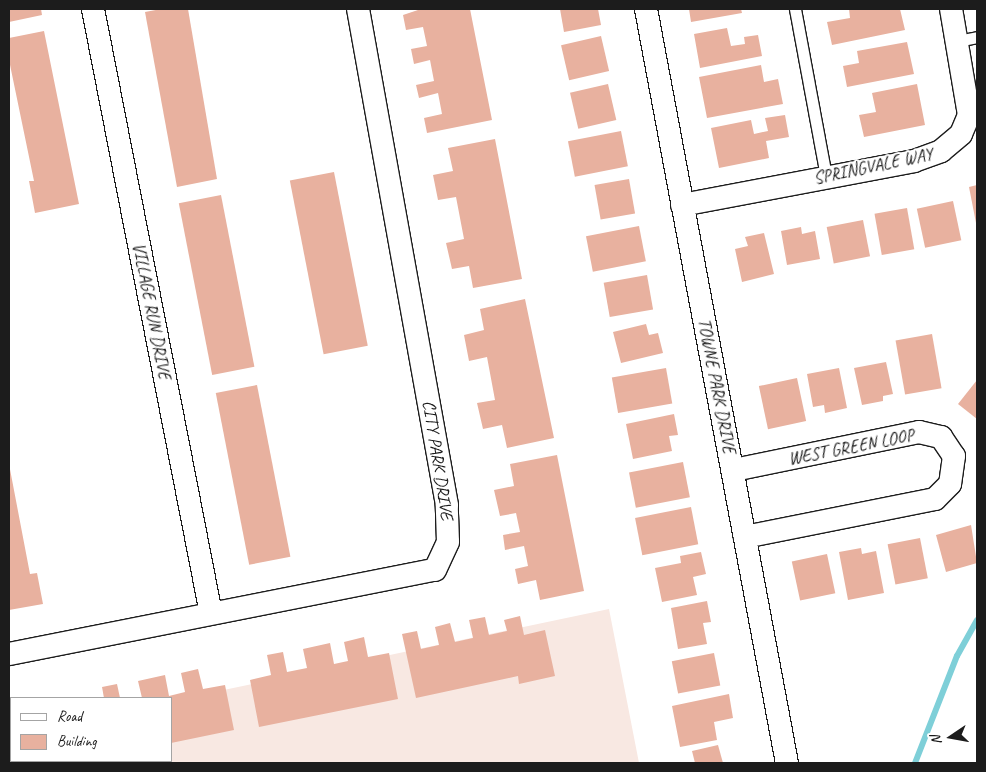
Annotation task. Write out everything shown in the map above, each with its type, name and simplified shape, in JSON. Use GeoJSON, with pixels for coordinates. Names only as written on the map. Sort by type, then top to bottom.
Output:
{"type":"FeatureCollection","features":[{"type":"Feature","properties":{"kind":"street","name":"VILLAGE RUN DRIVE"},"geometry":{"type":"LineString","coordinates":[[92,9],[211,614]]}},
{"type":"Feature","properties":{"kind":"street","name":"CITY PARK DRIVE"},"geometry":{"type":"LineString","coordinates":[[9,654],[434,570],[448,542],[447,505],[358,9]]}},
{"type":"Feature","properties":{"kind":"street","name":"TOWNE PARK DRIVE"},"geometry":{"type":"LineString","coordinates":[[646,9],[734,470],[787,763]]}},
{"type":"Feature","properties":{"kind":"street","name":"SPRINGVALE WAY"},"geometry":{"type":"LineString","coordinates":[[682,205],[914,161],[941,151],[961,134],[968,116],[967,39],[951,9]]}},
{"type":"Feature","properties":{"kind":"street","name":"WEST GREEN LOOP"},"geometry":{"type":"LineString","coordinates":[[734,470],[919,432],[941,437],[954,456],[950,484],[935,499],[745,537]]}},
{"type":"Feature","properties":{"kind":"lane"},"geometry":{"type":"LineString","coordinates":[[795,9],[826,177]]}},
{"type":"Feature","properties":{"kind":"shaded area"},"geometry":{"type":"Polygon","coordinates":[[[609,609],[639,763],[9,763],[10,749],[10,762],[172,762],[172,701],[609,609]]]}},
{"type":"Feature","properties":{"kind":"building"},"geometry":{"type":"Polygon","coordinates":[[[9,9],[41,9],[42,15],[9,22],[9,9]]]}},
{"type":"Feature","properties":{"kind":"building"},"geometry":{"type":"Polygon","coordinates":[[[161,9],[188,9],[217,179],[177,187],[145,12],[161,9]]]}},
{"type":"Feature","properties":{"kind":"building"},"geometry":{"type":"Polygon","coordinates":[[[421,9],[470,9],[492,120],[427,133],[424,118],[442,114],[438,93],[419,98],[416,85],[434,81],[430,60],[414,64],[411,49],[427,46],[423,27],[406,30],[403,15],[421,9]]]}},
{"type":"Feature","properties":{"kind":"building"},"geometry":{"type":"Polygon","coordinates":[[[560,9],[598,9],[601,25],[564,32],[560,9]]]}},
{"type":"Feature","properties":{"kind":"building"},"geometry":{"type":"Polygon","coordinates":[[[689,9],[741,9],[742,13],[691,22],[689,9]]]}},
{"type":"Feature","properties":{"kind":"building"},"geometry":{"type":"Polygon","coordinates":[[[849,9],[900,9],[905,30],[832,45],[827,22],[850,18],[849,9]]]}},
{"type":"Feature","properties":{"kind":"building"},"geometry":{"type":"Polygon","coordinates":[[[727,28],[731,46],[745,44],[744,37],[758,35],[762,56],[700,68],[694,34],[727,28]]]}},
{"type":"Feature","properties":{"kind":"building"},"geometry":{"type":"Polygon","coordinates":[[[44,31],[79,204],[35,213],[29,181],[34,181],[9,60],[9,38],[44,31]]]}},
{"type":"Feature","properties":{"kind":"building"},"geometry":{"type":"Polygon","coordinates":[[[601,36],[609,71],[569,80],[561,45],[601,36]]]}},
{"type":"Feature","properties":{"kind":"building"},"geometry":{"type":"Polygon","coordinates":[[[907,42],[914,74],[847,87],[843,66],[859,63],[857,51],[907,42]]]}},
{"type":"Feature","properties":{"kind":"building"},"geometry":{"type":"Polygon","coordinates":[[[761,65],[764,82],[778,79],[783,104],[707,118],[699,77],[761,65]]]}},
{"type":"Feature","properties":{"kind":"building"},"geometry":{"type":"Polygon","coordinates":[[[608,84],[616,120],[578,129],[570,93],[608,84]]]}},
{"type":"Feature","properties":{"kind":"building"},"geometry":{"type":"Polygon","coordinates":[[[917,84],[925,125],[864,137],[859,115],[876,112],[872,93],[917,84]]]}},
{"type":"Feature","properties":{"kind":"building"},"geometry":{"type":"Polygon","coordinates":[[[785,115],[789,137],[766,141],[769,158],[719,168],[711,128],[751,120],[754,134],[768,131],[765,118],[785,115]]]}},
{"type":"Feature","properties":{"kind":"building"},"geometry":{"type":"Polygon","coordinates":[[[621,131],[628,166],[575,177],[568,141],[621,131]]]}},
{"type":"Feature","properties":{"kind":"building"},"geometry":{"type":"Polygon","coordinates":[[[495,139],[522,279],[473,288],[469,266],[452,269],[446,243],[464,239],[456,197],[438,200],[433,175],[453,171],[448,148],[495,139]]]}},
{"type":"Feature","properties":{"kind":"building"},"geometry":{"type":"Polygon","coordinates":[[[334,172],[368,346],[324,354],[290,181],[334,172]]]}},
{"type":"Feature","properties":{"kind":"building"},"geometry":{"type":"Polygon","coordinates":[[[629,179],[635,213],[601,220],[595,185],[629,179]]]}},
{"type":"Feature","properties":{"kind":"building"},"geometry":{"type":"Polygon","coordinates":[[[977,185],[977,223],[976,223],[969,187],[977,185]]]}},
{"type":"Feature","properties":{"kind":"building"},"geometry":{"type":"Polygon","coordinates":[[[221,195],[254,367],[212,375],[179,203],[221,195]]]}},
{"type":"Feature","properties":{"kind":"building"},"geometry":{"type":"Polygon","coordinates":[[[953,201],[961,240],[925,248],[917,209],[953,201]]]}},
{"type":"Feature","properties":{"kind":"building"},"geometry":{"type":"Polygon","coordinates":[[[907,208],[914,249],[882,255],[875,214],[907,208]]]}},
{"type":"Feature","properties":{"kind":"building"},"geometry":{"type":"Polygon","coordinates":[[[863,220],[870,256],[834,263],[827,227],[863,220]]]}},
{"type":"Feature","properties":{"kind":"building"},"geometry":{"type":"Polygon","coordinates":[[[639,226],[646,261],[593,272],[586,236],[639,226]]]}},
{"type":"Feature","properties":{"kind":"building"},"geometry":{"type":"Polygon","coordinates":[[[801,227],[802,234],[815,231],[820,259],[787,265],[781,231],[801,227]]]}},
{"type":"Feature","properties":{"kind":"building"},"geometry":{"type":"Polygon","coordinates":[[[764,233],[774,274],[742,282],[735,249],[748,246],[745,237],[764,233]]]}},
{"type":"Feature","properties":{"kind":"building"},"geometry":{"type":"Polygon","coordinates":[[[647,275],[653,309],[610,317],[604,283],[647,275]]]}},
{"type":"Feature","properties":{"kind":"building"},"geometry":{"type":"Polygon","coordinates":[[[525,299],[554,438],[507,448],[502,425],[483,429],[477,403],[495,400],[487,357],[469,361],[464,335],[484,330],[480,309],[525,299]]]}},
{"type":"Feature","properties":{"kind":"building"},"geometry":{"type":"Polygon","coordinates":[[[646,324],[649,335],[658,333],[663,353],[621,363],[613,332],[646,324]]]}},
{"type":"Feature","properties":{"kind":"building"},"geometry":{"type":"Polygon","coordinates":[[[932,334],[942,388],[905,395],[896,340],[932,334]]]}},
{"type":"Feature","properties":{"kind":"building"},"geometry":{"type":"Polygon","coordinates":[[[886,362],[893,394],[883,396],[883,401],[862,405],[854,368],[886,362]]]}},
{"type":"Feature","properties":{"kind":"building"},"geometry":{"type":"Polygon","coordinates":[[[666,368],[672,403],[618,413],[612,378],[666,368]]]}},
{"type":"Feature","properties":{"kind":"building"},"geometry":{"type":"Polygon","coordinates":[[[839,368],[847,408],[825,413],[824,405],[813,407],[807,374],[839,368]]]}},
{"type":"Feature","properties":{"kind":"building"},"geometry":{"type":"Polygon","coordinates":[[[797,378],[806,421],[768,429],[759,386],[797,378]]]}},
{"type":"Feature","properties":{"kind":"building"},"geometry":{"type":"Polygon","coordinates":[[[977,380],[977,419],[958,404],[977,380]]]}},
{"type":"Feature","properties":{"kind":"building"},"geometry":{"type":"Polygon","coordinates":[[[257,385],[290,557],[249,565],[216,393],[257,385]]]}},
{"type":"Feature","properties":{"kind":"building"},"geometry":{"type":"Polygon","coordinates":[[[674,414],[678,435],[669,436],[672,451],[633,459],[626,424],[674,414]]]}},
{"type":"Feature","properties":{"kind":"building"},"geometry":{"type":"Polygon","coordinates":[[[557,455],[584,591],[540,600],[536,580],[518,584],[515,569],[528,566],[524,546],[505,550],[503,535],[520,532],[516,513],[500,516],[494,490],[514,486],[510,464],[557,455]]]}},
{"type":"Feature","properties":{"kind":"building"},"geometry":{"type":"Polygon","coordinates":[[[683,462],[690,497],[636,508],[629,472],[683,462]]]}},
{"type":"Feature","properties":{"kind":"building"},"geometry":{"type":"Polygon","coordinates":[[[9,464],[30,574],[37,573],[43,604],[9,610],[9,464]]]}},
{"type":"Feature","properties":{"kind":"building"},"geometry":{"type":"Polygon","coordinates":[[[691,507],[698,544],[642,555],[635,518],[691,507]]]}},
{"type":"Feature","properties":{"kind":"building"},"geometry":{"type":"Polygon","coordinates":[[[971,525],[977,563],[946,572],[936,535],[971,525]]]}},
{"type":"Feature","properties":{"kind":"building"},"geometry":{"type":"Polygon","coordinates":[[[920,538],[928,578],[895,585],[888,544],[920,538]]]}},
{"type":"Feature","properties":{"kind":"building"},"geometry":{"type":"Polygon","coordinates":[[[861,548],[862,554],[876,551],[884,593],[848,600],[839,552],[861,548]]]}},
{"type":"Feature","properties":{"kind":"building"},"geometry":{"type":"Polygon","coordinates":[[[701,552],[706,574],[693,577],[697,595],[662,602],[655,568],[681,563],[680,556],[701,552]]]}},
{"type":"Feature","properties":{"kind":"building"},"geometry":{"type":"Polygon","coordinates":[[[827,554],[835,593],[800,601],[792,561],[827,554]]]}},
{"type":"Feature","properties":{"kind":"building"},"geometry":{"type":"Polygon","coordinates":[[[707,601],[711,622],[703,623],[707,644],[678,649],[671,608],[707,601]]]}},
{"type":"Feature","properties":{"kind":"building"},"geometry":{"type":"Polygon","coordinates":[[[520,616],[524,635],[545,630],[555,676],[519,684],[518,676],[416,698],[402,634],[417,631],[421,649],[439,645],[435,627],[450,623],[455,642],[473,638],[469,620],[485,617],[489,635],[507,631],[504,620],[520,616]]]}},
{"type":"Feature","properties":{"kind":"building"},"geometry":{"type":"Polygon","coordinates":[[[364,637],[368,657],[389,653],[398,699],[259,727],[250,680],[271,675],[267,655],[283,652],[287,672],[307,668],[303,649],[330,643],[334,664],[348,661],[344,642],[364,637]]]}},
{"type":"Feature","properties":{"kind":"building"},"geometry":{"type":"Polygon","coordinates":[[[714,653],[720,685],[678,694],[672,661],[714,653]]]}},
{"type":"Feature","properties":{"kind":"building"},"geometry":{"type":"Polygon","coordinates":[[[198,669],[203,689],[225,685],[234,730],[172,743],[172,697],[142,697],[138,681],[165,675],[169,696],[185,692],[181,673],[198,669]]]}},
{"type":"Feature","properties":{"kind":"building"},"geometry":{"type":"Polygon","coordinates":[[[117,684],[120,697],[104,697],[102,687],[117,684]]]}},
{"type":"Feature","properties":{"kind":"building"},"geometry":{"type":"Polygon","coordinates":[[[729,694],[733,718],[714,722],[717,740],[680,747],[672,706],[729,694]]]}},
{"type":"Feature","properties":{"kind":"building"},"geometry":{"type":"Polygon","coordinates":[[[9,707],[10,762],[68,762],[9,763],[9,707]]]}},
{"type":"Feature","properties":{"kind":"building"},"geometry":{"type":"Polygon","coordinates":[[[718,745],[723,763],[695,763],[692,751],[718,745]]]}},
{"type":"Feature","properties":{"kind":"waterway"},"geometry":{"type":"LineString","coordinates":[[915,763],[957,656],[977,620]]}}]}
